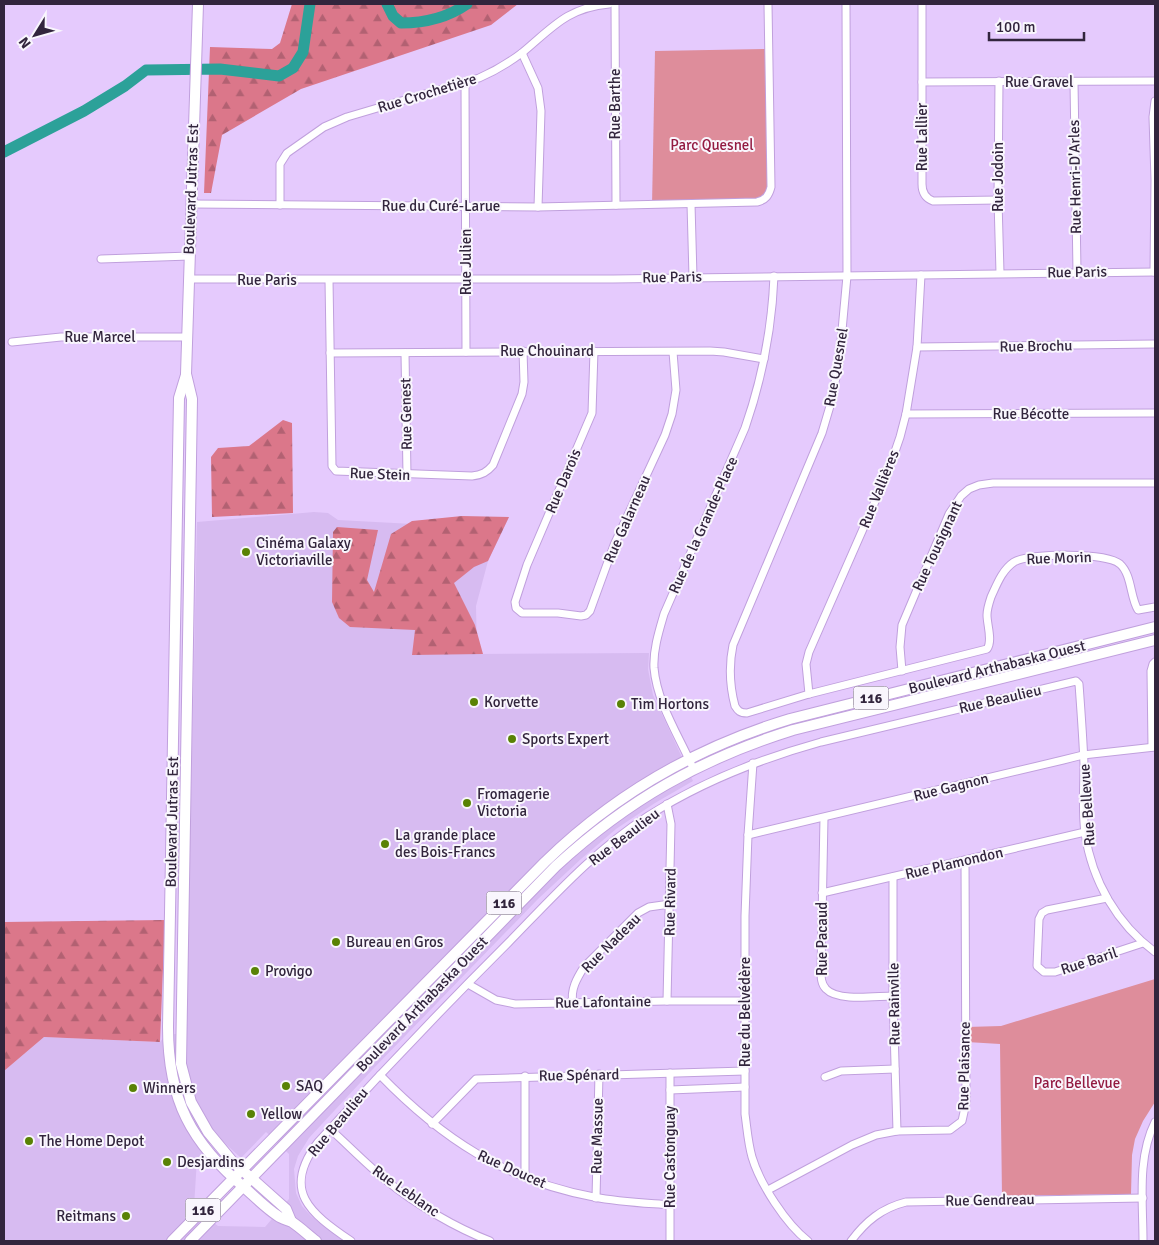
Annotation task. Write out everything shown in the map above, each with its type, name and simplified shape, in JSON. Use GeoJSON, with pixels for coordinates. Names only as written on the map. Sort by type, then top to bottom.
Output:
{"type":"FeatureCollection","features":[{"type":"Feature","properties":{"kind":"main road","name":"Boulevard Jutras Est"},"geometry":{"type":"LineString","coordinates":[[198,4],[194,79],[186,374],[179,398],[168,1049],[172,1082],[182,1111],[207,1152],[234,1179],[279,1217],[291,1221],[316,1241]]}},
{"type":"Feature","properties":{"kind":"main road","name":"Boulevard Jutras Est"},"geometry":{"type":"LineString","coordinates":[[186,374],[192,399],[181,1064],[189,1095],[199,1119],[216,1143],[242,1170],[286,1209],[291,1221]]}},
{"type":"Feature","properties":{"kind":"main road","name":"Boulevard Arthabaska Ouest"},"geometry":{"type":"LineString","coordinates":[[172,1241],[558,849],[614,803],[642,784],[713,746],[759,728],[1155,627]]}},
{"type":"Feature","properties":{"kind":"main road","name":"Boulevard Arthabaska Ouest"},"geometry":{"type":"LineString","coordinates":[[190,1241],[556,866],[632,804],[693,768],[743,746],[792,730],[1155,640]]}},
{"type":"Feature","properties":{"kind":"street","name":"Rue Crochetière"},"geometry":{"type":"LineString","coordinates":[[280,204],[280,164],[283,158],[287,153],[324,127],[347,117],[492,72],[522,53],[565,17],[590,7],[609,4]]}},
{"type":"Feature","properties":{"kind":"street","name":"Rue Barthe"},"geometry":{"type":"LineString","coordinates":[[615,4],[616,205]]}},
{"type":"Feature","properties":{"kind":"street","name":"Rue du Curé-Larue"},"geometry":{"type":"LineString","coordinates":[[191,204],[538,207],[763,201],[769,194],[771,187],[768,4]]}},
{"type":"Feature","properties":{"kind":"street","name":"Rue Quesnel"},"geometry":{"type":"LineString","coordinates":[[809,694],[742,713],[738,711],[733,699],[730,669],[733,645],[822,433],[839,363],[847,276],[846,4]]}},
{"type":"Feature","properties":{"kind":"street","name":"Rue Lallier"},"geometry":{"type":"LineString","coordinates":[[922,4],[922,184],[924,194],[933,201],[998,200]]}},
{"type":"Feature","properties":{"kind":"street"},"geometry":{"type":"LineString","coordinates":[[522,53],[538,88],[541,111],[538,207]]}},
{"type":"Feature","properties":{"kind":"street","name":"Rue Jodoin"},"geometry":{"type":"LineString","coordinates":[[999,81],[998,200],[1000,273]]}},
{"type":"Feature","properties":{"kind":"street","name":"Rue Julien"},"geometry":{"type":"LineString","coordinates":[[464,82],[466,352]]}},
{"type":"Feature","properties":{"kind":"street","name":"Rue Gravel"},"geometry":{"type":"LineString","coordinates":[[922,82],[1155,82]]}},
{"type":"Feature","properties":{"kind":"street","name":"Rue Henri-D'Arles"},"geometry":{"type":"LineString","coordinates":[[1074,82],[1077,272]]}},
{"type":"Feature","properties":{"kind":"street"},"geometry":{"type":"LineString","coordinates":[[1155,101],[1153,117],[1155,272]]}},
{"type":"Feature","properties":{"kind":"street"},"geometry":{"type":"LineString","coordinates":[[691,204],[693,276]]}},
{"type":"Feature","properties":{"kind":"street"},"geometry":{"type":"LineString","coordinates":[[101,259],[190,256]]}},
{"type":"Feature","properties":{"kind":"street","name":"Rue Paris"},"geometry":{"type":"LineString","coordinates":[[189,280],[613,279],[693,276],[1155,272]]}},
{"type":"Feature","properties":{"kind":"street","name":"Rue Vallières"},"geometry":{"type":"LineString","coordinates":[[809,694],[806,664],[810,652],[888,472],[900,437],[906,414],[917,347],[921,275]]}},
{"type":"Feature","properties":{"kind":"street","name":"Rue de la Grande-Place"},"geometry":{"type":"LineString","coordinates":[[693,768],[661,698],[654,667],[656,647],[670,598],[745,428],[764,360],[774,276]]}},
{"type":"Feature","properties":{"kind":"street","name":"Rue Stein"},"geometry":{"type":"LineString","coordinates":[[329,280],[332,466],[336,471],[472,476],[487,472],[493,465],[522,394],[524,382],[523,351]]}},
{"type":"Feature","properties":{"kind":"street","name":"Rue Marcel"},"geometry":{"type":"LineString","coordinates":[[12,342],[61,337],[187,336]]}},
{"type":"Feature","properties":{"kind":"street","name":"Rue Brochu"},"geometry":{"type":"LineString","coordinates":[[917,347],[1155,344]]}},
{"type":"Feature","properties":{"kind":"street","name":"Rue Chouinard"},"geometry":{"type":"LineString","coordinates":[[330,353],[523,351],[724,352],[764,360]]}},
{"type":"Feature","properties":{"kind":"street","name":"Rue Darois"},"geometry":{"type":"LineString","coordinates":[[516,608],[515,602],[527,565],[592,413],[594,351]]}},
{"type":"Feature","properties":{"kind":"street","name":"Rue Galarneau"},"geometry":{"type":"LineString","coordinates":[[516,608],[522,613],[558,613],[581,616],[586,615],[590,611],[611,554],[665,435],[672,414],[676,390],[673,352]]}},
{"type":"Feature","properties":{"kind":"street","name":"Rue Genest"},"geometry":{"type":"LineString","coordinates":[[405,353],[407,475]]}},
{"type":"Feature","properties":{"kind":"street","name":"Rue Bécotte"},"geometry":{"type":"LineString","coordinates":[[906,414],[1155,413]]}},
{"type":"Feature","properties":{"kind":"street","name":"Rue Tousignant"},"geometry":{"type":"LineString","coordinates":[[902,671],[900,647],[902,625],[949,514],[961,496],[969,489],[993,483],[1155,483]]}},
{"type":"Feature","properties":{"kind":"street","name":"Rue Morin"},"geometry":{"type":"LineString","coordinates":[[902,671],[987,649],[990,646],[987,614],[990,598],[1006,569],[1012,563],[1024,558],[1095,556],[1114,561],[1120,564],[1125,571],[1138,610],[1155,607]]}},
{"type":"Feature","properties":{"kind":"street"},"geometry":{"type":"LineString","coordinates":[[1154,747],[1151,671],[1155,662]]}},
{"type":"Feature","properties":{"kind":"street"},"geometry":{"type":"LineString","coordinates":[[809,694],[902,671]]}},
{"type":"Feature","properties":{"kind":"street","name":"Rue Beaulieu"},"geometry":{"type":"LineString","coordinates":[[351,1241],[314,1213],[304,1198],[302,1179],[309,1154],[380,1075],[555,894],[601,852],[646,817],[712,781],[783,752],[1076,681],[1079,684],[1084,755]]}},
{"type":"Feature","properties":{"kind":"street","name":"Rue Gagnon"},"geometry":{"type":"LineString","coordinates":[[748,835],[1084,755],[1154,747]]}},
{"type":"Feature","properties":{"kind":"street","name":"Rue Bellevue"},"geometry":{"type":"LineString","coordinates":[[1084,755],[1085,832],[1095,872],[1107,898],[1121,919],[1143,943],[1155,952]]}},
{"type":"Feature","properties":{"kind":"street","name":"Rue du Belvédère"},"geometry":{"type":"LineString","coordinates":[[753,763],[748,835],[744,1001],[745,1114],[748,1140],[753,1159],[781,1211],[806,1241]]}},
{"type":"Feature","properties":{"kind":"street","name":"Rue Rivard"},"geometry":{"type":"LineString","coordinates":[[667,1001],[671,824],[668,804]]}},
{"type":"Feature","properties":{"kind":"street","name":"Rue Pacaud"},"geometry":{"type":"LineString","coordinates":[[824,818],[822,983],[833,994],[842,997],[893,996]]}},
{"type":"Feature","properties":{"kind":"street","name":"Rue Plamondon"},"geometry":{"type":"LineString","coordinates":[[822,893],[1085,832]]}},
{"type":"Feature","properties":{"kind":"street","name":"Rue Plaisance"},"geometry":{"type":"LineString","coordinates":[[768,1190],[861,1140],[897,1131],[950,1130],[957,1126],[964,1115],[966,1103],[964,860]]}},
{"type":"Feature","properties":{"kind":"street","name":"Rue Rainville"},"geometry":{"type":"LineString","coordinates":[[893,877],[893,996],[897,1131]]}},
{"type":"Feature","properties":{"kind":"street","name":"Rue Baril"},"geometry":{"type":"LineString","coordinates":[[1107,898],[1046,910],[1042,913],[1038,919],[1038,966],[1040,970],[1055,972],[1143,943]]}},
{"type":"Feature","properties":{"kind":"street","name":"Rue Nadeau"},"geometry":{"type":"LineString","coordinates":[[573,1003],[573,989],[577,977],[584,967],[638,913],[649,907],[670,904]]}},
{"type":"Feature","properties":{"kind":"street","name":"Rue Lafontaine"},"geometry":{"type":"LineString","coordinates":[[468,984],[486,995],[506,1003],[744,1001]]}},
{"type":"Feature","properties":{"kind":"street"},"geometry":{"type":"LineString","coordinates":[[825,1077],[841,1071],[895,1069]]}},
{"type":"Feature","properties":{"kind":"street","name":"Rue Spénard"},"geometry":{"type":"LineString","coordinates":[[432,1124],[476,1079],[525,1076],[746,1071]]}},
{"type":"Feature","properties":{"kind":"street","name":"Rue Castonguay"},"geometry":{"type":"LineString","coordinates":[[670,1073],[670,1241]]}},
{"type":"Feature","properties":{"kind":"street","name":"Rue Massue"},"geometry":{"type":"LineString","coordinates":[[596,1198],[599,1074]]}},
{"type":"Feature","properties":{"kind":"street","name":"Rue Doucet"},"geometry":{"type":"LineString","coordinates":[[380,1075],[432,1124],[498,1166],[525,1177],[596,1198],[670,1205]]}},
{"type":"Feature","properties":{"kind":"street"},"geometry":{"type":"LineString","coordinates":[[525,1076],[525,1177]]}},
{"type":"Feature","properties":{"kind":"street"},"geometry":{"type":"LineString","coordinates":[[670,1090],[745,1087]]}},
{"type":"Feature","properties":{"kind":"street"},"geometry":{"type":"LineString","coordinates":[[1143,1241],[1145,1146],[1155,1122]]}},
{"type":"Feature","properties":{"kind":"street","name":"Rue Leblanc"},"geometry":{"type":"LineString","coordinates":[[330,1129],[362,1159],[405,1194],[455,1225],[490,1241]]}},
{"type":"Feature","properties":{"kind":"street","name":"Rue Gendreau"},"geometry":{"type":"LineString","coordinates":[[851,1241],[868,1221],[879,1212],[893,1205],[906,1202],[1143,1198]]}},
{"type":"Feature","properties":{"kind":"shaded area"},"geometry":{"type":"Polygon","coordinates":[[[314,512],[328,513],[338,520],[413,524],[509,517],[488,561],[476,606],[477,654],[649,653],[648,669],[653,695],[693,781],[616,829],[581,859],[538,899],[372,1070],[309,1138],[298,1156],[294,1169],[296,1193],[302,1206],[311,1216],[343,1241],[4,1241],[4,1071],[44,1037],[160,1042],[167,1034],[187,1034],[197,522],[314,512]],[[266,1132],[241,1158],[217,1136],[197,1159],[194,1207],[218,1226],[265,1227],[289,1199],[289,1154],[266,1132]]]}},
{"type":"Feature","properties":{"kind":"green space"},"geometry":{"type":"Polygon","coordinates":[[[292,4],[518,4],[491,25],[301,89],[222,135],[211,193],[204,193],[210,47],[272,49],[280,43],[292,4]]]}},
{"type":"Feature","properties":{"kind":"green space","name":"Parc Quesnel"},"geometry":{"type":"Polygon","coordinates":[[[769,49],[771,187],[763,201],[652,205],[655,51],[769,49]]]}},
{"type":"Feature","properties":{"kind":"green space"},"geometry":{"type":"Polygon","coordinates":[[[283,420],[292,423],[293,513],[212,517],[211,457],[218,448],[249,446],[283,420]]]}},
{"type":"Feature","properties":{"kind":"green space"},"geometry":{"type":"Polygon","coordinates":[[[462,516],[509,517],[488,561],[474,567],[454,583],[475,625],[483,654],[412,655],[415,630],[350,627],[339,618],[332,602],[333,532],[337,527],[378,530],[367,580],[374,592],[391,534],[412,521],[462,516]]]}},
{"type":"Feature","properties":{"kind":"green space"},"geometry":{"type":"Polygon","coordinates":[[[165,920],[160,1042],[44,1037],[4,1071],[4,922],[165,920]]]}},
{"type":"Feature","properties":{"kind":"green space","name":"Parc Bellevue"},"geometry":{"type":"Polygon","coordinates":[[[1155,979],[1155,1102],[1143,1121],[1135,1139],[1132,1155],[1131,1194],[1002,1196],[1000,1044],[967,1042],[967,1027],[1001,1026],[1155,979]]]}},
{"type":"Feature","properties":{"kind":"waterway"},"geometry":{"type":"LineString","coordinates":[[4,152],[84,111],[125,86],[146,70],[220,69],[279,76],[293,68],[303,52],[310,4]]}},
{"type":"Feature","properties":{"kind":"waterway"},"geometry":{"type":"LineString","coordinates":[[387,4],[393,16],[401,23],[436,19],[452,13],[467,4]]}},
{"type":"Feature","properties":{"kind":"place","name":"Cinéma Galaxy Victoriaville"},"geometry":{"type":"Point","coordinates":[246,552]}},
{"type":"Feature","properties":{"kind":"place","name":"Korvette"},"geometry":{"type":"Point","coordinates":[474,702]}},
{"type":"Feature","properties":{"kind":"place","name":"Tim Hortons"},"geometry":{"type":"Point","coordinates":[621,704]}},
{"type":"Feature","properties":{"kind":"place","name":"Sports Expert"},"geometry":{"type":"Point","coordinates":[512,739]}},
{"type":"Feature","properties":{"kind":"place","name":"Fromagerie Victoria"},"geometry":{"type":"Point","coordinates":[467,803]}},
{"type":"Feature","properties":{"kind":"place","name":"La grande place des Bois-Francs"},"geometry":{"type":"Point","coordinates":[385,844]}},
{"type":"Feature","properties":{"kind":"place","name":"Bureau en Gros"},"geometry":{"type":"Point","coordinates":[336,942]}},
{"type":"Feature","properties":{"kind":"place","name":"Provigo"},"geometry":{"type":"Point","coordinates":[255,971]}},
{"type":"Feature","properties":{"kind":"place","name":"SAQ"},"geometry":{"type":"Point","coordinates":[286,1086]}},
{"type":"Feature","properties":{"kind":"place","name":"Winners"},"geometry":{"type":"Point","coordinates":[133,1088]}},
{"type":"Feature","properties":{"kind":"place","name":"Yellow"},"geometry":{"type":"Point","coordinates":[251,1114]}},
{"type":"Feature","properties":{"kind":"place","name":"The Home Depot"},"geometry":{"type":"Point","coordinates":[29,1141]}},
{"type":"Feature","properties":{"kind":"place","name":"Desjardins"},"geometry":{"type":"Point","coordinates":[167,1162]}},
{"type":"Feature","properties":{"kind":"place","name":"Reitmans"},"geometry":{"type":"Point","coordinates":[126,1216]}}]}
